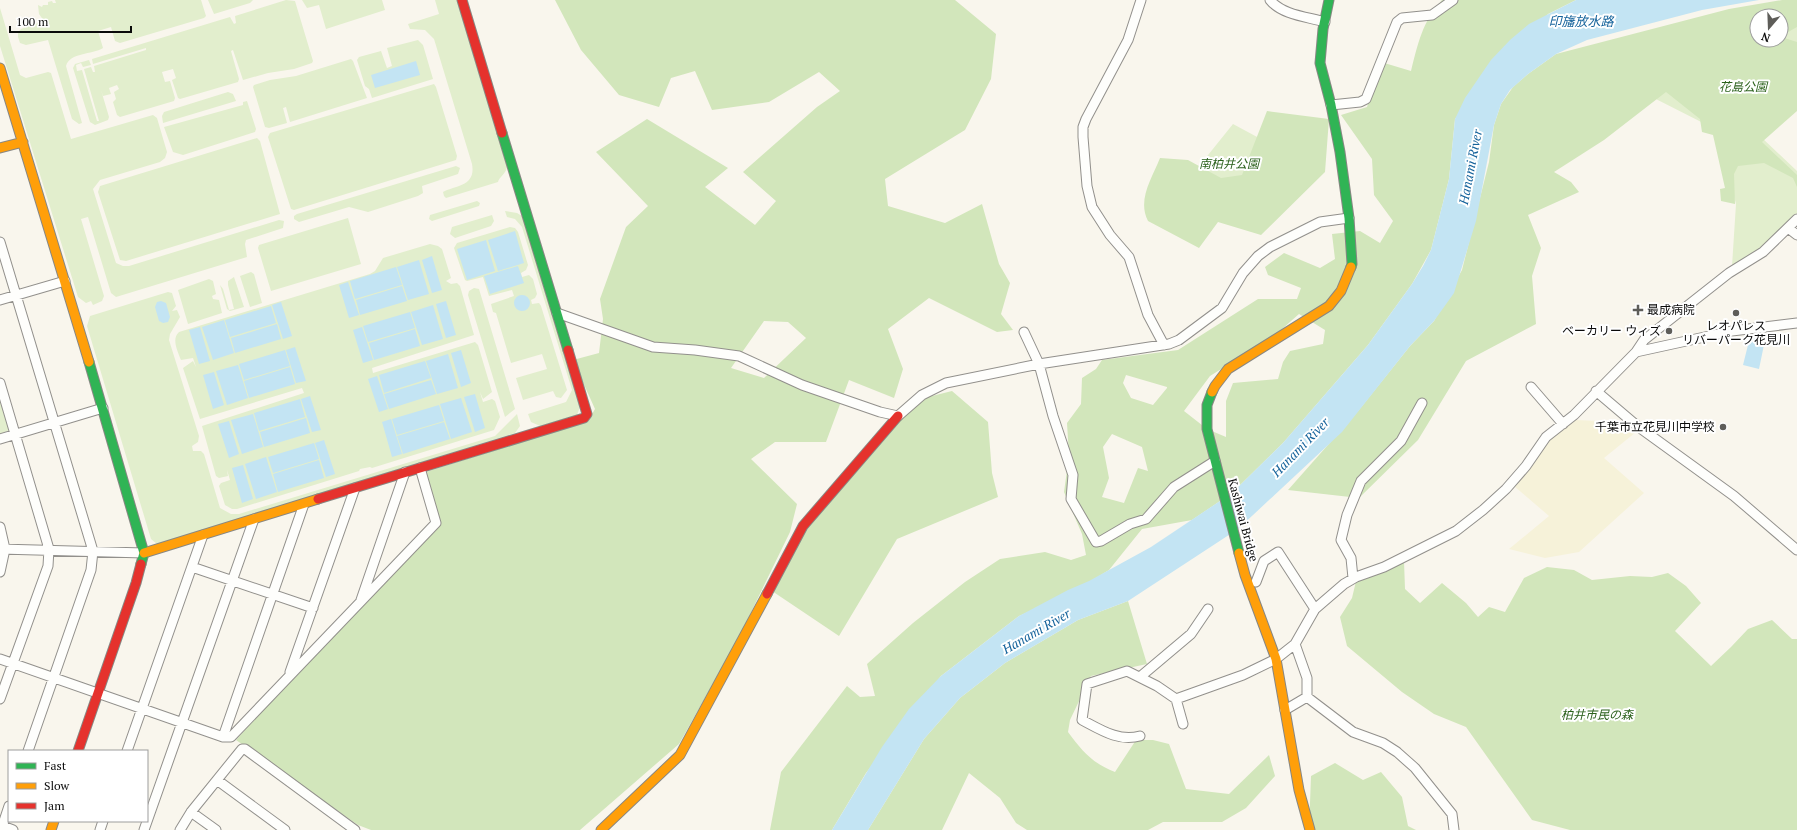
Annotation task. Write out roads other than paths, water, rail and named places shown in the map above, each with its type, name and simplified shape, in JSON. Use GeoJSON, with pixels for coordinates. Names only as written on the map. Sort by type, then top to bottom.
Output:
{"type":"FeatureCollection","features":[{"type":"Feature","properties":{"kind":"street"},"geometry":{"type":"LineString","coordinates":[[2,549],[49,549],[144,553],[584,418],[587,414],[587,410],[556,313],[462,0]]}},
{"type":"Feature","properties":{"kind":"street"},"geometry":{"type":"LineString","coordinates":[[1141,0],[1128,40],[1086,119],[1083,127],[1083,137],[1087,186],[1092,207],[1110,235],[1129,257],[1148,314],[1164,345]]}},
{"type":"Feature","properties":{"kind":"street"},"geometry":{"type":"LineString","coordinates":[[1270,0],[1284,11],[1325,22]]}},
{"type":"Feature","properties":{"kind":"street","name":"Kashiwai Bridge"},"geometry":{"type":"LineString","coordinates":[[1310,830],[1299,790],[1276,659],[1245,575],[1207,429],[1207,405],[1215,386],[1228,369],[1329,306],[1338,296],[1352,264],[1349,218],[1331,105],[1320,63],[1329,0]]}},
{"type":"Feature","properties":{"kind":"street"},"geometry":{"type":"LineString","coordinates":[[1331,105],[1360,102],[1366,99],[1397,22],[1402,18],[1432,16],[1453,0]]}},
{"type":"Feature","properties":{"kind":"street"},"geometry":{"type":"LineString","coordinates":[[0,68],[103,408],[144,553],[136,583],[78,750]]}},
{"type":"Feature","properties":{"kind":"street"},"geometry":{"type":"LineString","coordinates":[[0,148],[23,142]]}},
{"type":"Feature","properties":{"kind":"street"},"geometry":{"type":"LineString","coordinates":[[601,830],[680,755],[690,739],[802,526],[898,416],[922,395],[946,383],[1039,364],[1164,345],[1179,340],[1222,308],[1243,273],[1258,256],[1270,247],[1320,222],[1349,218]]}},
{"type":"Feature","properties":{"kind":"street"},"geometry":{"type":"LineString","coordinates":[[1176,699],[1243,675],[1276,659],[1295,644],[1315,609],[1344,584],[1353,578],[1384,567],[1456,531],[1483,510],[1506,489],[1526,466],[1546,437],[1574,415],[1636,352],[1644,340],[1720,280],[1763,252],[1797,219]]}},
{"type":"Feature","properties":{"kind":"street"},"geometry":{"type":"LineString","coordinates":[[1788,228],[1797,235]]}},
{"type":"Feature","properties":{"kind":"street"},"geometry":{"type":"LineString","coordinates":[[0,242],[94,551],[91,570],[28,750]]}},
{"type":"Feature","properties":{"kind":"street"},"geometry":{"type":"LineString","coordinates":[[0,300],[16,294],[65,281]]}},
{"type":"Feature","properties":{"kind":"street"},"geometry":{"type":"LineString","coordinates":[[556,313],[653,347],[695,350],[739,356],[802,385],[880,412],[898,416]]}},
{"type":"Feature","properties":{"kind":"street"},"geometry":{"type":"LineString","coordinates":[[1636,352],[1732,331],[1797,323]]}},
{"type":"Feature","properties":{"kind":"street"},"geometry":{"type":"LineString","coordinates":[[1024,332],[1039,364],[1053,416],[1073,475],[1071,499],[1096,542],[1101,541],[1130,524],[1146,519],[1174,488],[1216,466]]}},
{"type":"Feature","properties":{"kind":"street"},"geometry":{"type":"LineString","coordinates":[[0,384],[49,549],[48,566],[0,699]]}},
{"type":"Feature","properties":{"kind":"street"},"geometry":{"type":"LineString","coordinates":[[1531,387],[1563,424]]}},
{"type":"Feature","properties":{"kind":"street"},"geometry":{"type":"LineString","coordinates":[[1596,391],[1636,425],[1734,496],[1797,550]]}},
{"type":"Feature","properties":{"kind":"street"},"geometry":{"type":"LineString","coordinates":[[1353,578],[1351,558],[1341,540],[1347,515],[1361,481],[1402,441],[1422,403]]}},
{"type":"Feature","properties":{"kind":"street"},"geometry":{"type":"LineString","coordinates":[[0,439],[103,408]]}},
{"type":"Feature","properties":{"kind":"street"},"geometry":{"type":"LineString","coordinates":[[0,659],[223,737],[231,737],[436,523],[420,468]]}},
{"type":"Feature","properties":{"kind":"street"},"geometry":{"type":"LineString","coordinates":[[360,602],[405,472]]}},
{"type":"Feature","properties":{"kind":"street"},"geometry":{"type":"LineString","coordinates":[[289,676],[355,488]]}},
{"type":"Feature","properties":{"kind":"street"},"geometry":{"type":"LineString","coordinates":[[223,737],[304,504]]}},
{"type":"Feature","properties":{"kind":"street"},"geometry":{"type":"LineString","coordinates":[[148,819],[231,580],[254,519]]}},
{"type":"Feature","properties":{"kind":"street"},"geometry":{"type":"LineString","coordinates":[[0,527],[2,549],[0,572]]}},
{"type":"Feature","properties":{"kind":"street"},"geometry":{"type":"LineString","coordinates":[[127,750],[203,535]]}},
{"type":"Feature","properties":{"kind":"street"},"geometry":{"type":"LineString","coordinates":[[1256,582],[1264,561],[1278,552],[1315,609]]}},
{"type":"Feature","properties":{"kind":"street"},"geometry":{"type":"LineString","coordinates":[[192,567],[313,608]]}},
{"type":"Feature","properties":{"kind":"street"},"geometry":{"type":"LineString","coordinates":[[1140,678],[1191,634],[1208,609]]}},
{"type":"Feature","properties":{"kind":"street"},"geometry":{"type":"LineString","coordinates":[[1295,644],[1307,678],[1308,697],[1353,732],[1383,743],[1415,768],[1452,814],[1454,830]]}},
{"type":"Feature","properties":{"kind":"street"},"geometry":{"type":"LineString","coordinates":[[1140,736],[1124,738],[1104,732],[1082,720],[1087,684],[1127,672],[1176,699],[1183,724]]}},
{"type":"Feature","properties":{"kind":"street"},"geometry":{"type":"LineString","coordinates":[[1285,710],[1308,697]]}},
{"type":"Feature","properties":{"kind":"street"},"geometry":{"type":"LineString","coordinates":[[180,830],[191,812],[242,749],[245,749],[355,830]]}},
{"type":"Feature","properties":{"kind":"street"},"geometry":{"type":"LineString","coordinates":[[217,780],[285,830]]}},
{"type":"Feature","properties":{"kind":"street"},"geometry":{"type":"LineString","coordinates":[[8,809],[1,827],[13,830]]}},
{"type":"Feature","properties":{"kind":"street"},"geometry":{"type":"LineString","coordinates":[[191,812],[216,830]]}},
{"type":"Feature","properties":{"kind":"water","name":"印旛放水路"},"geometry":{"type":"Polygon","coordinates":[[[1576,0],[1759,0],[1702,10],[1587,40],[1556,54],[1528,74],[1510,90],[1501,104],[1494,125],[1476,221],[1454,293],[1434,321],[1410,346],[1342,432],[1238,529],[1128,601],[1078,620],[1005,663],[960,698],[924,739],[868,830],[832,830],[882,747],[909,709],[941,676],[1019,616],[1068,590],[1089,581],[1151,547],[1232,493],[1283,443],[1368,345],[1412,284],[1423,266],[1431,250],[1449,179],[1455,119],[1465,98],[1491,60],[1510,40],[1529,24],[1576,0]]]}},
{"type":"Feature","properties":{"kind":"water"},"geometry":{"type":"Polygon","coordinates":[[[416,61],[420,75],[375,88],[371,75],[416,61]]]}},
{"type":"Feature","properties":{"kind":"water"},"geometry":{"type":"Polygon","coordinates":[[[515,231],[524,263],[498,271],[488,240],[515,231]]]}},
{"type":"Feature","properties":{"kind":"water"},"geometry":{"type":"Polygon","coordinates":[[[486,240],[495,271],[467,280],[457,249],[486,240]]]}},
{"type":"Feature","properties":{"kind":"water"},"geometry":{"type":"Polygon","coordinates":[[[432,256],[442,290],[432,293],[422,260],[432,256]]]}},
{"type":"Feature","properties":{"kind":"water"},"geometry":{"type":"Polygon","coordinates":[[[419,260],[429,294],[408,300],[397,267],[419,260]]]}},
{"type":"Feature","properties":{"kind":"water"},"geometry":{"type":"Polygon","coordinates":[[[518,266],[524,283],[490,294],[484,276],[518,266]]]}},
{"type":"Feature","properties":{"kind":"water"},"geometry":{"type":"Polygon","coordinates":[[[396,267],[402,285],[355,299],[350,281],[396,267]]]}},
{"type":"Feature","properties":{"kind":"water"},"geometry":{"type":"Polygon","coordinates":[[[348,282],[359,315],[349,318],[339,285],[348,282]]]}},
{"type":"Feature","properties":{"kind":"water"},"geometry":{"type":"Polygon","coordinates":[[[402,286],[407,301],[360,315],[356,300],[402,286]]]}},
{"type":"Feature","properties":{"kind":"water"},"geometry":{"type":"Polygon","coordinates":[[[522,295],[528,297],[530,303],[528,309],[522,311],[516,309],[514,303],[516,297],[522,295]]]}},
{"type":"Feature","properties":{"kind":"water"},"geometry":{"type":"Polygon","coordinates":[[[161,301],[166,303],[170,317],[168,322],[163,323],[159,321],[155,307],[157,302],[161,301]]]}},
{"type":"Feature","properties":{"kind":"water"},"geometry":{"type":"Polygon","coordinates":[[[446,301],[456,335],[446,338],[436,304],[446,301]]]}},
{"type":"Feature","properties":{"kind":"water"},"geometry":{"type":"Polygon","coordinates":[[[281,302],[292,336],[283,339],[272,305],[281,302]]]}},
{"type":"Feature","properties":{"kind":"water"},"geometry":{"type":"Polygon","coordinates":[[[433,305],[443,339],[422,345],[411,312],[433,305]]]}},
{"type":"Feature","properties":{"kind":"water"},"geometry":{"type":"Polygon","coordinates":[[[271,306],[276,323],[230,337],[225,320],[271,306]]]}},
{"type":"Feature","properties":{"kind":"water"},"geometry":{"type":"Polygon","coordinates":[[[410,312],[415,328],[368,342],[363,326],[410,312]]]}},
{"type":"Feature","properties":{"kind":"water"},"geometry":{"type":"Polygon","coordinates":[[[224,320],[234,353],[213,360],[202,327],[224,320]]]}},
{"type":"Feature","properties":{"kind":"water"},"geometry":{"type":"Polygon","coordinates":[[[277,324],[281,339],[235,353],[231,338],[277,324]]]}},
{"type":"Feature","properties":{"kind":"water"},"geometry":{"type":"Polygon","coordinates":[[[200,327],[210,361],[199,364],[189,330],[200,327]]]}},
{"type":"Feature","properties":{"kind":"water"},"geometry":{"type":"Polygon","coordinates":[[[362,327],[373,360],[363,363],[353,330],[362,327]]]}},
{"type":"Feature","properties":{"kind":"water"},"geometry":{"type":"Polygon","coordinates":[[[415,329],[420,346],[374,360],[369,343],[415,329]]]}},
{"type":"Feature","properties":{"kind":"water"},"geometry":{"type":"Polygon","coordinates":[[[1750,337],[1765,340],[1759,369],[1743,365],[1750,337]]]}},
{"type":"Feature","properties":{"kind":"water"},"geometry":{"type":"Polygon","coordinates":[[[295,347],[306,381],[296,383],[286,350],[295,347]]]}},
{"type":"Feature","properties":{"kind":"water"},"geometry":{"type":"Polygon","coordinates":[[[285,350],[290,366],[244,380],[239,364],[285,350]]]}},
{"type":"Feature","properties":{"kind":"water"},"geometry":{"type":"Polygon","coordinates":[[[461,350],[471,383],[461,387],[451,353],[461,350]]]}},
{"type":"Feature","properties":{"kind":"water"},"geometry":{"type":"Polygon","coordinates":[[[448,354],[458,388],[437,394],[426,361],[448,354]]]}},
{"type":"Feature","properties":{"kind":"water"},"geometry":{"type":"Polygon","coordinates":[[[425,361],[431,378],[384,393],[379,375],[425,361]]]}},
{"type":"Feature","properties":{"kind":"water"},"geometry":{"type":"Polygon","coordinates":[[[238,365],[248,398],[227,405],[216,371],[238,365]]]}},
{"type":"Feature","properties":{"kind":"water"},"geometry":{"type":"Polygon","coordinates":[[[290,367],[295,384],[249,398],[244,381],[290,367]]]}},
{"type":"Feature","properties":{"kind":"water"},"geometry":{"type":"Polygon","coordinates":[[[214,372],[224,405],[213,409],[203,375],[214,372]]]}},
{"type":"Feature","properties":{"kind":"water"},"geometry":{"type":"Polygon","coordinates":[[[377,376],[388,409],[379,412],[368,379],[377,376]]]}},
{"type":"Feature","properties":{"kind":"water"},"geometry":{"type":"Polygon","coordinates":[[[431,380],[436,394],[389,409],[384,394],[431,380]]]}},
{"type":"Feature","properties":{"kind":"water"},"geometry":{"type":"Polygon","coordinates":[[[475,394],[485,428],[475,432],[464,397],[475,394]]]}},
{"type":"Feature","properties":{"kind":"water"},"geometry":{"type":"Polygon","coordinates":[[[310,396],[321,430],[312,432],[301,399],[310,396]]]}},
{"type":"Feature","properties":{"kind":"water"},"geometry":{"type":"Polygon","coordinates":[[[461,398],[472,432],[451,439],[440,404],[461,398]]]}},
{"type":"Feature","properties":{"kind":"water"},"geometry":{"type":"Polygon","coordinates":[[[300,399],[305,417],[259,431],[254,413],[300,399]]]}},
{"type":"Feature","properties":{"kind":"water"},"geometry":{"type":"Polygon","coordinates":[[[439,405],[444,421],[397,435],[392,419],[439,405]]]}},
{"type":"Feature","properties":{"kind":"water"},"geometry":{"type":"Polygon","coordinates":[[[253,414],[263,447],[242,454],[231,420],[253,414]]]}},
{"type":"Feature","properties":{"kind":"water"},"geometry":{"type":"Polygon","coordinates":[[[306,418],[310,433],[264,447],[260,432],[306,418]]]}},
{"type":"Feature","properties":{"kind":"water"},"geometry":{"type":"Polygon","coordinates":[[[391,419],[402,454],[392,457],[382,422],[391,419]]]}},
{"type":"Feature","properties":{"kind":"water"},"geometry":{"type":"Polygon","coordinates":[[[229,421],[239,454],[229,458],[218,424],[229,421]]]}},
{"type":"Feature","properties":{"kind":"water"},"geometry":{"type":"Polygon","coordinates":[[[444,422],[450,439],[403,454],[397,436],[444,422]]]}},
{"type":"Feature","properties":{"kind":"water"},"geometry":{"type":"Polygon","coordinates":[[[324,440],[335,474],[326,477],[315,443],[324,440]]]}},
{"type":"Feature","properties":{"kind":"water"},"geometry":{"type":"Polygon","coordinates":[[[314,443],[319,459],[273,473],[268,457],[314,443]]]}},
{"type":"Feature","properties":{"kind":"water"},"geometry":{"type":"Polygon","coordinates":[[[266,457],[277,492],[256,499],[245,464],[266,457]]]}},
{"type":"Feature","properties":{"kind":"water"},"geometry":{"type":"Polygon","coordinates":[[[319,460],[324,478],[278,492],[273,474],[319,460]]]}},
{"type":"Feature","properties":{"kind":"water"},"geometry":{"type":"Polygon","coordinates":[[[243,465],[253,499],[242,503],[232,468],[243,465]]]}},
{"type":"Feature","properties":{"kind":"place","name":"最成病院"},"geometry":{"type":"Point","coordinates":[1638,310]}},
{"type":"Feature","properties":{"kind":"place","name":"レオパレス リバーパーク花見川"},"geometry":{"type":"Point","coordinates":[1736,313]}},
{"type":"Feature","properties":{"kind":"place","name":"ベーカリー ウィズ"},"geometry":{"type":"Point","coordinates":[1669,331]}},
{"type":"Feature","properties":{"kind":"place","name":"千葉市立花見川中学校"},"geometry":{"type":"Point","coordinates":[1723,427]}},
{"type":"Feature","properties":{"kind":"park label","name":"花島公園"},"geometry":{"type":"Point","coordinates":[1743,87]}},
{"type":"Feature","properties":{"kind":"park label","name":"南柏井公園"},"geometry":{"type":"Point","coordinates":[1229,164]}},
{"type":"Feature","properties":{"kind":"park label","name":"柏井市民の森"},"geometry":{"type":"Point","coordinates":[1597,715]}},
{"type":"Feature","properties":{"kind":"water label","name":"Hanami River"},"geometry":{"type":"Point","coordinates":[1470,167]}},
{"type":"Feature","properties":{"kind":"water label","name":"Hanami River"},"geometry":{"type":"Point","coordinates":[1300,447]}},
{"type":"Feature","properties":{"kind":"water label","name":"Hanami River"},"geometry":{"type":"Point","coordinates":[1036,631]}}]}
